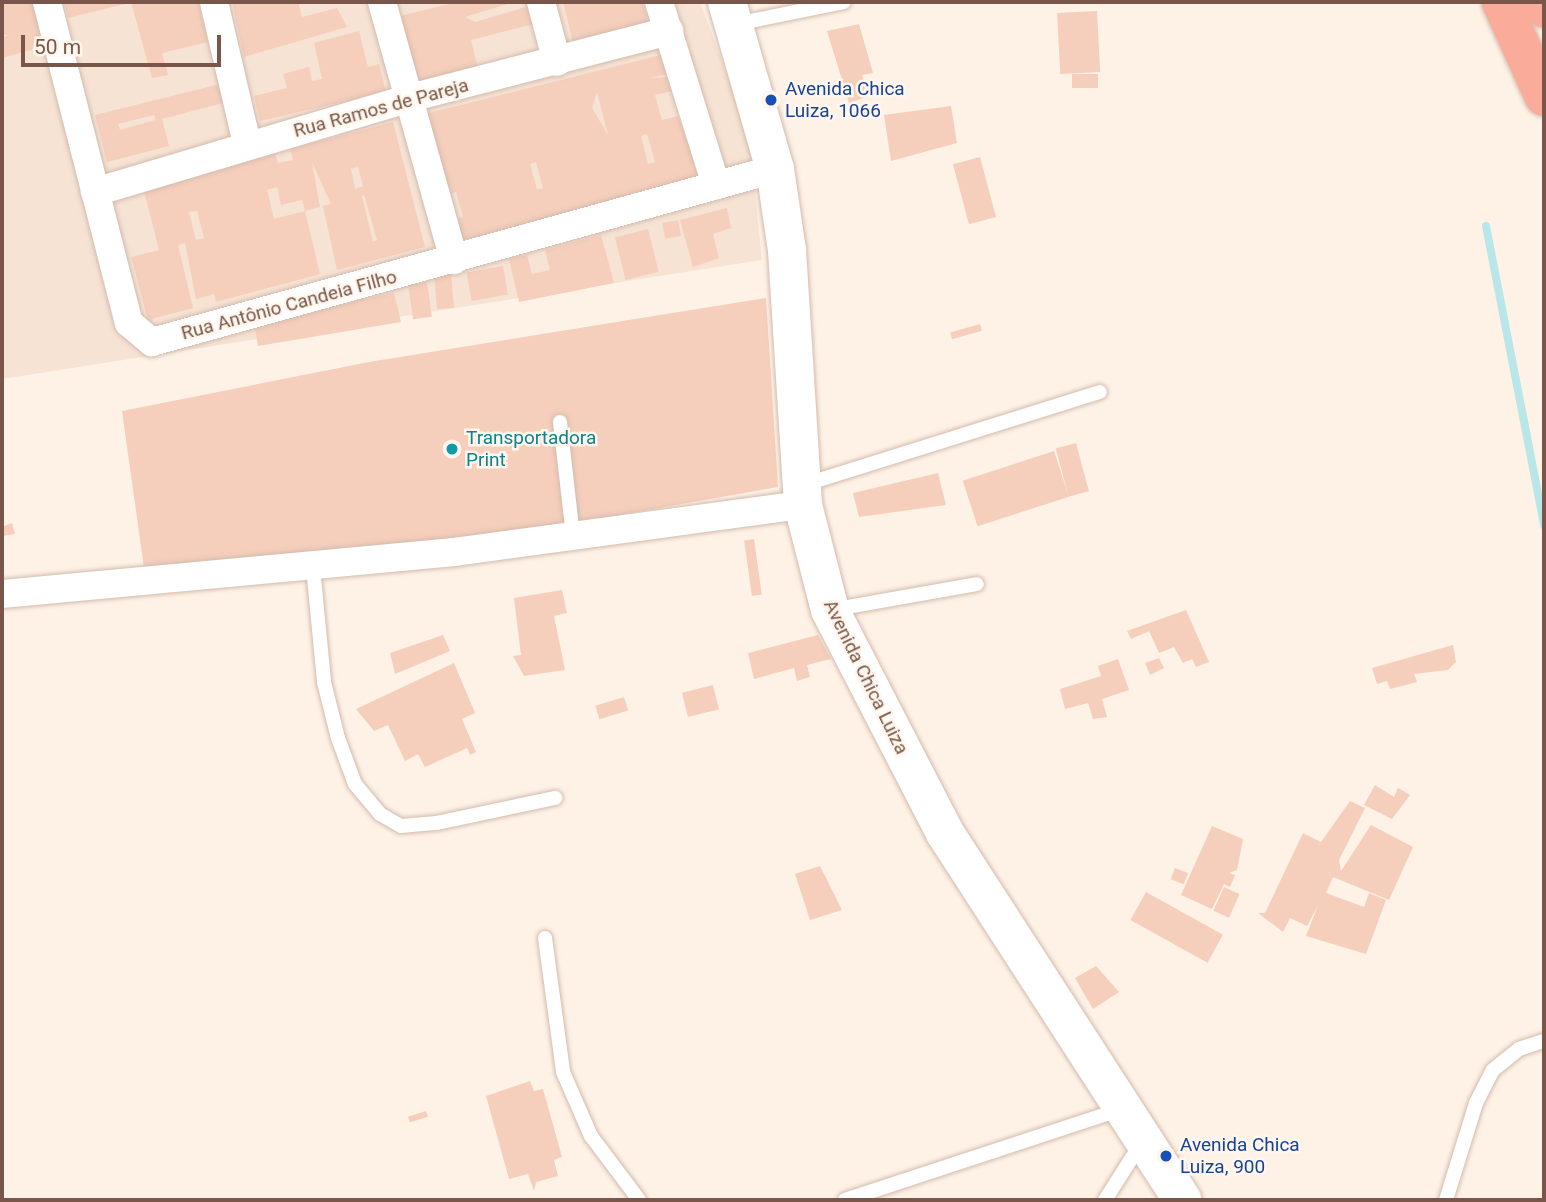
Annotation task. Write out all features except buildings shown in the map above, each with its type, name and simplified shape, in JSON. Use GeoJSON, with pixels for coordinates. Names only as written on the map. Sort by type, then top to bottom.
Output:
{"type":"FeatureCollection","features":[{"type":"Feature","properties":{"kind":"highway"},"geometry":{"type":"LineString","coordinates":[[1501,2],[1544,97]]}},
{"type":"Feature","properties":{"kind":"highway"},"geometry":{"type":"LineString","coordinates":[[1542,2],[1544,8]]}},
{"type":"Feature","properties":{"kind":"main road","name":"Avenida Chica Luiza"},"geometry":{"type":"LineString","coordinates":[[731,13],[775,170],[803,495],[830,610],[945,832],[1118,1110],[1182,1200]]}},
{"type":"Feature","properties":{"kind":"street","name":"Rua Antônio Candeia Filho"},"geometry":{"type":"LineString","coordinates":[[47,2],[129,323],[152,342],[775,170]]}},
{"type":"Feature","properties":{"kind":"street"},"geometry":{"type":"LineString","coordinates":[[214,2],[247,144]]}},
{"type":"Feature","properties":{"kind":"street"},"geometry":{"type":"LineString","coordinates":[[382,2],[406,99],[454,260]]}},
{"type":"Feature","properties":{"kind":"street"},"geometry":{"type":"LineString","coordinates":[[541,2],[557,62]]}},
{"type":"Feature","properties":{"kind":"street"},"geometry":{"type":"LineString","coordinates":[[659,2],[716,186]]}},
{"type":"Feature","properties":{"kind":"street","name":"Rua Ramos de Pareja"},"geometry":{"type":"LineString","coordinates":[[95,192],[247,144],[406,99],[669,31]]}},
{"type":"Feature","properties":{"kind":"street"},"geometry":{"type":"LineString","coordinates":[[2,594],[313,566],[573,536],[803,495]]}},
{"type":"Feature","properties":{"kind":"lane"},"geometry":{"type":"LineString","coordinates":[[731,13],[844,2]]}},
{"type":"Feature","properties":{"kind":"lane"},"geometry":{"type":"LineString","coordinates":[[803,495],[1100,392]]}},
{"type":"Feature","properties":{"kind":"lane"},"geometry":{"type":"LineString","coordinates":[[560,422],[573,536]]}},
{"type":"Feature","properties":{"kind":"lane"},"geometry":{"type":"LineString","coordinates":[[313,566],[324,682],[338,738],[355,784],[380,814],[401,826],[437,823],[555,798]]}},
{"type":"Feature","properties":{"kind":"lane"},"geometry":{"type":"LineString","coordinates":[[830,610],[977,584]]}},
{"type":"Feature","properties":{"kind":"lane"},"geometry":{"type":"LineString","coordinates":[[545,938],[563,1072],[591,1136],[639,1200]]}},
{"type":"Feature","properties":{"kind":"lane"},"geometry":{"type":"LineString","coordinates":[[1446,1200],[1476,1102],[1493,1070],[1519,1049],[1544,1041]]}},
{"type":"Feature","properties":{"kind":"lane"},"geometry":{"type":"LineString","coordinates":[[845,1200],[1118,1110]]}},
{"type":"Feature","properties":{"kind":"lane"},"geometry":{"type":"LineString","coordinates":[[1105,1200],[1142,1142]]}},
{"type":"Feature","properties":{"kind":"shaded area"},"geometry":{"type":"Polygon","coordinates":[[[2,2],[700,2],[749,134],[762,260],[2,379],[2,2]]]}},
{"type":"Feature","properties":{"kind":"waterway"},"geometry":{"type":"LineString","coordinates":[[1486,226],[1544,525]]}},
{"type":"Feature","properties":{"kind":"place","name":"Avenida Chica Luiza, 1066"},"geometry":{"type":"Point","coordinates":[771,100]}},
{"type":"Feature","properties":{"kind":"place","name":"Transportadora Print"},"geometry":{"type":"Point","coordinates":[452,449]}},
{"type":"Feature","properties":{"kind":"place","name":"Avenida Chica Luiza, 900"},"geometry":{"type":"Point","coordinates":[1166,1156]}}]}
